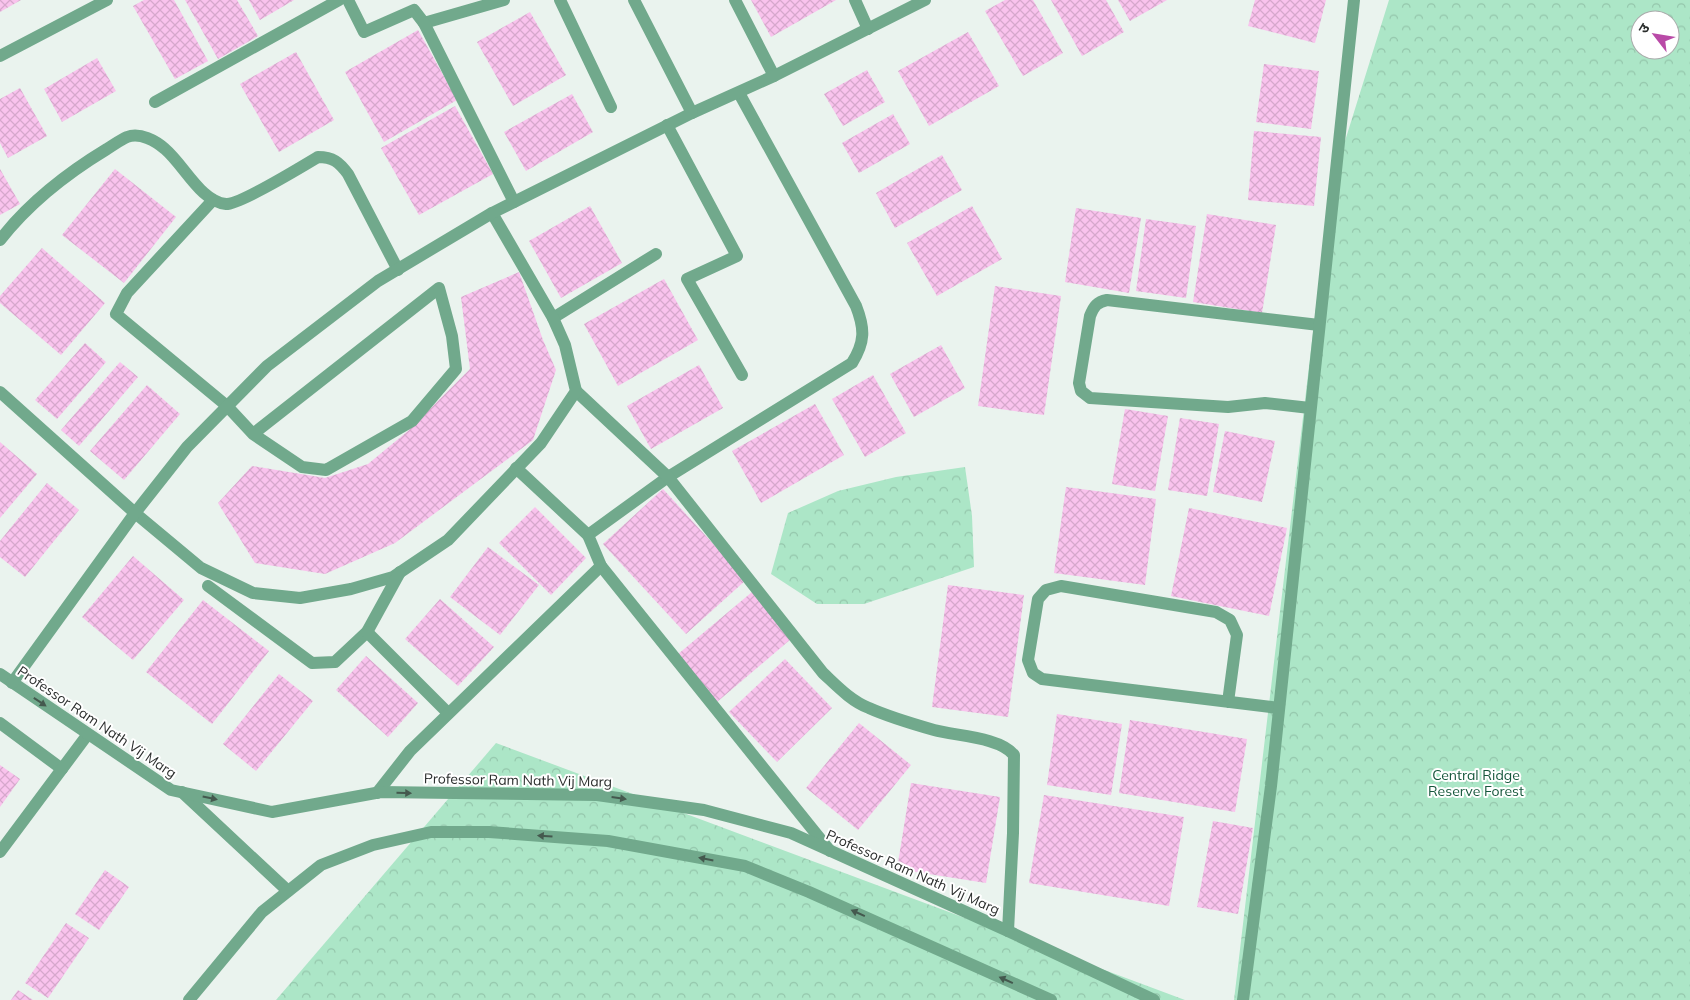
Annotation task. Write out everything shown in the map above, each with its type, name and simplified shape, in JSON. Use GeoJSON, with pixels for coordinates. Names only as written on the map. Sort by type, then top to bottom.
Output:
{"type":"FeatureCollection","features":[{"type":"Feature","properties":{"kind":"street"},"geometry":{"type":"LineString","coordinates":[[0,56],[107,0]]}},
{"type":"Feature","properties":{"kind":"street"},"geometry":{"type":"LineString","coordinates":[[155,102],[339,0]]}},
{"type":"Feature","properties":{"kind":"street"},"geometry":{"type":"LineString","coordinates":[[348,0],[364,32],[414,10],[424,23],[514,202]]}},
{"type":"Feature","properties":{"kind":"street"},"geometry":{"type":"LineString","coordinates":[[424,23],[504,0]]}},
{"type":"Feature","properties":{"kind":"street"},"geometry":{"type":"LineString","coordinates":[[560,0],[611,108]]}},
{"type":"Feature","properties":{"kind":"street"},"geometry":{"type":"LineString","coordinates":[[634,0],[692,114]]}},
{"type":"Feature","properties":{"kind":"street"},"geometry":{"type":"LineString","coordinates":[[735,0],[774,76]]}},
{"type":"Feature","properties":{"kind":"street"},"geometry":{"type":"LineString","coordinates":[[855,0],[868,29]]}},
{"type":"Feature","properties":{"kind":"street"},"geometry":{"type":"LineString","coordinates":[[12,683],[135,513],[187,447],[267,366],[378,282],[492,213],[667,126],[774,76],[925,0]]}},
{"type":"Feature","properties":{"kind":"street"},"geometry":{"type":"LineString","coordinates":[[1243,1000],[1271,786],[1354,0]]}},
{"type":"Feature","properties":{"kind":"street"},"geometry":{"type":"LineString","coordinates":[[588,535],[668,477],[852,363],[860,349],[863,323],[856,306],[739,93]]}},
{"type":"Feature","properties":{"kind":"street"},"geometry":{"type":"LineString","coordinates":[[667,126],[737,256],[687,279],[742,375]]}},
{"type":"Feature","properties":{"kind":"street"},"geometry":{"type":"LineString","coordinates":[[0,240],[41,198],[86,162],[128,137],[148,137],[166,149],[201,190],[213,200],[228,204],[246,198],[318,157],[329,157],[339,163],[348,174],[398,270]]}},
{"type":"Feature","properties":{"kind":"street"},"geometry":{"type":"LineString","coordinates":[[213,200],[127,293],[116,314],[227,406],[253,434],[302,467],[326,470],[412,421],[456,369],[452,336],[439,288],[253,434]]}},
{"type":"Feature","properties":{"kind":"street"},"geometry":{"type":"LineString","coordinates":[[492,213],[553,318],[565,345],[576,391],[668,477],[823,673],[844,693],[867,708],[934,730],[998,744],[1014,754],[1013,833],[1008,931]]}},
{"type":"Feature","properties":{"kind":"street"},"geometry":{"type":"LineString","coordinates":[[553,318],[656,254]]}},
{"type":"Feature","properties":{"kind":"street"},"geometry":{"type":"LineString","coordinates":[[1310,408],[1265,403],[1228,407],[1090,398],[1081,391],[1079,383],[1093,307],[1099,302],[1107,300],[1319,325]]}},
{"type":"Feature","properties":{"kind":"street"},"geometry":{"type":"LineString","coordinates":[[0,392],[135,513],[201,568],[253,593],[300,598],[352,590],[392,577],[448,540],[541,443],[576,391]]}},
{"type":"Feature","properties":{"kind":"street"},"geometry":{"type":"LineString","coordinates":[[516,468],[588,535],[601,566],[830,851]]}},
{"type":"Feature","properties":{"kind":"street"},"geometry":{"type":"LineString","coordinates":[[377,793],[410,751],[601,566]]}},
{"type":"Feature","properties":{"kind":"street"},"geometry":{"type":"LineString","coordinates":[[208,586],[312,663],[335,662],[367,632],[400,572]]}},
{"type":"Feature","properties":{"kind":"street"},"geometry":{"type":"LineString","coordinates":[[1228,702],[1237,635],[1230,620],[1216,612],[1061,586],[1046,590],[1038,599],[1028,660],[1033,673],[1042,678],[1228,702],[1279,708]]}},
{"type":"Feature","properties":{"kind":"street"},"geometry":{"type":"LineString","coordinates":[[367,632],[448,713]]}},
{"type":"Feature","properties":{"kind":"street","name":"Professor Ram Nath Vij Marg"},"geometry":{"type":"LineString","coordinates":[[0,674],[171,790],[272,812],[377,793],[598,795],[704,810],[791,833],[1008,931],[1154,1000]]}},
{"type":"Feature","properties":{"kind":"street"},"geometry":{"type":"LineString","coordinates":[[0,723],[62,769]]}},
{"type":"Feature","properties":{"kind":"street"},"geometry":{"type":"LineString","coordinates":[[0,852],[88,734]]}},
{"type":"Feature","properties":{"kind":"street"},"geometry":{"type":"LineString","coordinates":[[182,792],[288,891]]}},
{"type":"Feature","properties":{"kind":"street"},"geometry":{"type":"LineString","coordinates":[[189,1000],[262,912],[321,865],[373,845],[431,832],[489,832],[608,841],[745,866],[810,892],[1051,1000]]}},
{"type":"Feature","properties":{"kind":"green space","name":"Central Ridge Reserve Forest"},"geometry":{"type":"Polygon","coordinates":[[[1389,0],[1690,0],[1690,1000],[1234,1000],[1330,189],[1389,0]]]}},
{"type":"Feature","properties":{"kind":"green space"},"geometry":{"type":"Polygon","coordinates":[[[965,467],[972,516],[974,567],[864,604],[817,604],[771,574],[788,513],[838,491],[896,477],[965,467]]]}},
{"type":"Feature","properties":{"kind":"green space"},"geometry":{"type":"Polygon","coordinates":[[[496,743],[1185,1000],[276,1000],[496,743]]]}},
{"type":"Feature","properties":{"kind":"building"},"geometry":{"type":"Polygon","coordinates":[[[0,0],[21,0],[0,12],[0,0]]]}},
{"type":"Feature","properties":{"kind":"building"},"geometry":{"type":"Polygon","coordinates":[[[144,0],[174,0],[208,61],[175,79],[133,6],[144,0]]]}},
{"type":"Feature","properties":{"kind":"building"},"geometry":{"type":"Polygon","coordinates":[[[185,0],[237,0],[258,36],[218,59],[185,0]]]}},
{"type":"Feature","properties":{"kind":"building"},"geometry":{"type":"Polygon","coordinates":[[[249,0],[294,0],[260,20],[249,0]]]}},
{"type":"Feature","properties":{"kind":"building"},"geometry":{"type":"Polygon","coordinates":[[[751,0],[836,0],[771,37],[751,0]]]}},
{"type":"Feature","properties":{"kind":"building"},"geometry":{"type":"Polygon","coordinates":[[[1005,0],[1033,0],[1063,53],[1023,76],[985,11],[1005,0]]]}},
{"type":"Feature","properties":{"kind":"building"},"geometry":{"type":"Polygon","coordinates":[[[1051,0],[1106,0],[1124,32],[1082,56],[1051,0]]]}},
{"type":"Feature","properties":{"kind":"building"},"geometry":{"type":"Polygon","coordinates":[[[1118,0],[1167,0],[1130,21],[1118,0]]]}},
{"type":"Feature","properties":{"kind":"building"},"geometry":{"type":"Polygon","coordinates":[[[1255,0],[1326,0],[1315,43],[1248,26],[1255,0]]]}},
{"type":"Feature","properties":{"kind":"building"},"geometry":{"type":"Polygon","coordinates":[[[530,12],[566,75],[513,106],[477,42],[530,12]]]}},
{"type":"Feature","properties":{"kind":"building"},"geometry":{"type":"Polygon","coordinates":[[[418,30],[457,100],[384,142],[345,72],[418,30]]]}},
{"type":"Feature","properties":{"kind":"building"},"geometry":{"type":"Polygon","coordinates":[[[968,32],[999,86],[929,126],[898,71],[968,32]]]}},
{"type":"Feature","properties":{"kind":"building"},"geometry":{"type":"Polygon","coordinates":[[[296,52],[334,120],[279,152],[240,84],[296,52]]]}},
{"type":"Feature","properties":{"kind":"building"},"geometry":{"type":"Polygon","coordinates":[[[97,58],[116,91],[62,122],[44,89],[97,58]]]}},
{"type":"Feature","properties":{"kind":"building"},"geometry":{"type":"Polygon","coordinates":[[[1264,64],[1319,71],[1311,129],[1256,122],[1264,64]]]}},
{"type":"Feature","properties":{"kind":"building"},"geometry":{"type":"Polygon","coordinates":[[[867,70],[885,102],[843,126],[824,94],[867,70]]]}},
{"type":"Feature","properties":{"kind":"building"},"geometry":{"type":"Polygon","coordinates":[[[20,88],[47,136],[8,158],[0,143],[0,99],[20,88]]]}},
{"type":"Feature","properties":{"kind":"building"},"geometry":{"type":"Polygon","coordinates":[[[572,94],[593,132],[526,171],[504,132],[572,94]]]}},
{"type":"Feature","properties":{"kind":"building"},"geometry":{"type":"Polygon","coordinates":[[[455,106],[493,174],[419,215],[381,148],[455,106]]]}},
{"type":"Feature","properties":{"kind":"building"},"geometry":{"type":"Polygon","coordinates":[[[893,114],[910,144],[859,173],[842,143],[893,114]]]}},
{"type":"Feature","properties":{"kind":"building"},"geometry":{"type":"Polygon","coordinates":[[[1254,131],[1321,137],[1314,206],[1248,200],[1254,131]]]}},
{"type":"Feature","properties":{"kind":"building"},"geometry":{"type":"Polygon","coordinates":[[[942,155],[962,190],[895,228],[876,193],[942,155]]]}},
{"type":"Feature","properties":{"kind":"building"},"geometry":{"type":"Polygon","coordinates":[[[0,169],[20,204],[0,215],[0,169]]]}},
{"type":"Feature","properties":{"kind":"building"},"geometry":{"type":"Polygon","coordinates":[[[115,169],[176,217],[124,283],[62,235],[115,169]]]}},
{"type":"Feature","properties":{"kind":"building"},"geometry":{"type":"Polygon","coordinates":[[[590,206],[622,263],[561,298],[529,241],[590,206]]]}},
{"type":"Feature","properties":{"kind":"building"},"geometry":{"type":"Polygon","coordinates":[[[972,206],[1002,259],[937,296],[907,243],[972,206]]]}},
{"type":"Feature","properties":{"kind":"building"},"geometry":{"type":"Polygon","coordinates":[[[1076,208],[1141,218],[1129,293],[1065,282],[1076,208]]]}},
{"type":"Feature","properties":{"kind":"building"},"geometry":{"type":"Polygon","coordinates":[[[1207,214],[1276,225],[1262,313],[1193,302],[1207,214]]]}},
{"type":"Feature","properties":{"kind":"building"},"geometry":{"type":"Polygon","coordinates":[[[1146,219],[1196,226],[1186,298],[1136,291],[1146,219]]]}},
{"type":"Feature","properties":{"kind":"building"},"geometry":{"type":"Polygon","coordinates":[[[42,248],[105,303],[61,355],[0,303],[0,296],[42,248]]]}},
{"type":"Feature","properties":{"kind":"building"},"geometry":{"type":"Polygon","coordinates":[[[519,272],[543,340],[556,370],[533,440],[395,543],[325,574],[255,563],[218,503],[252,466],[325,478],[368,464],[408,431],[470,369],[461,297],[519,272]]]}},
{"type":"Feature","properties":{"kind":"building"},"geometry":{"type":"Polygon","coordinates":[[[664,279],[698,340],[618,386],[584,324],[664,279]]]}},
{"type":"Feature","properties":{"kind":"building"},"geometry":{"type":"Polygon","coordinates":[[[995,286],[1061,296],[1044,415],[978,406],[995,286]]]}},
{"type":"Feature","properties":{"kind":"building"},"geometry":{"type":"Polygon","coordinates":[[[85,343],[106,362],[57,419],[35,400],[85,343]]]}},
{"type":"Feature","properties":{"kind":"building"},"geometry":{"type":"Polygon","coordinates":[[[941,345],[965,388],[914,417],[890,374],[941,345]]]}},
{"type":"Feature","properties":{"kind":"building"},"geometry":{"type":"Polygon","coordinates":[[[120,362],[138,377],[79,446],[61,430],[120,362]]]}},
{"type":"Feature","properties":{"kind":"building"},"geometry":{"type":"Polygon","coordinates":[[[699,365],[723,408],[651,449],[627,406],[699,365]]]}},
{"type":"Feature","properties":{"kind":"building"},"geometry":{"type":"Polygon","coordinates":[[[873,375],[906,433],[865,457],[832,399],[873,375]]]}},
{"type":"Feature","properties":{"kind":"building"},"geometry":{"type":"Polygon","coordinates":[[[147,385],[180,414],[124,480],[90,451],[147,385]]]}},
{"type":"Feature","properties":{"kind":"building"},"geometry":{"type":"Polygon","coordinates":[[[815,404],[844,455],[761,503],[732,451],[815,404]]]}},
{"type":"Feature","properties":{"kind":"building"},"geometry":{"type":"Polygon","coordinates":[[[1125,409],[1168,416],[1155,491],[1112,484],[1125,409]]]}},
{"type":"Feature","properties":{"kind":"building"},"geometry":{"type":"Polygon","coordinates":[[[1180,418],[1219,424],[1207,496],[1168,490],[1180,418]]]}},
{"type":"Feature","properties":{"kind":"building"},"geometry":{"type":"Polygon","coordinates":[[[1225,431],[1275,441],[1262,502],[1213,492],[1225,431]]]}},
{"type":"Feature","properties":{"kind":"building"},"geometry":{"type":"Polygon","coordinates":[[[0,442],[37,474],[0,518],[0,442]]]}},
{"type":"Feature","properties":{"kind":"building"},"geometry":{"type":"Polygon","coordinates":[[[47,483],[79,510],[25,577],[0,557],[0,541],[47,483]]]}},
{"type":"Feature","properties":{"kind":"building"},"geometry":{"type":"Polygon","coordinates":[[[1066,487],[1156,499],[1145,585],[1054,573],[1066,487]]]}},
{"type":"Feature","properties":{"kind":"building"},"geometry":{"type":"Polygon","coordinates":[[[663,489],[746,580],[686,634],[603,544],[663,489]]]}},
{"type":"Feature","properties":{"kind":"building"},"geometry":{"type":"Polygon","coordinates":[[[535,507],[586,558],[551,595],[499,543],[535,507]]]}},
{"type":"Feature","properties":{"kind":"building"},"geometry":{"type":"Polygon","coordinates":[[[1189,508],[1287,528],[1269,616],[1171,596],[1189,508]]]}},
{"type":"Feature","properties":{"kind":"building"},"geometry":{"type":"Polygon","coordinates":[[[488,547],[539,585],[500,635],[450,597],[488,547]]]}},
{"type":"Feature","properties":{"kind":"building"},"geometry":{"type":"Polygon","coordinates":[[[133,556],[184,600],[133,660],[82,617],[133,556]]]}},
{"type":"Feature","properties":{"kind":"building"},"geometry":{"type":"Polygon","coordinates":[[[948,585],[1024,595],[1008,717],[932,707],[948,585]]]}},
{"type":"Feature","properties":{"kind":"building"},"geometry":{"type":"Polygon","coordinates":[[[752,592],[791,639],[717,702],[677,655],[752,592]]]}},
{"type":"Feature","properties":{"kind":"building"},"geometry":{"type":"Polygon","coordinates":[[[440,599],[494,647],[458,686],[405,639],[440,599]]]}},
{"type":"Feature","properties":{"kind":"building"},"geometry":{"type":"Polygon","coordinates":[[[203,600],[269,651],[212,724],[146,672],[203,600]]]}},
{"type":"Feature","properties":{"kind":"building"},"geometry":{"type":"Polygon","coordinates":[[[366,656],[418,703],[388,737],[336,690],[366,656]]]}},
{"type":"Feature","properties":{"kind":"building"},"geometry":{"type":"Polygon","coordinates":[[[785,659],[832,708],[777,762],[729,712],[785,659]]]}},
{"type":"Feature","properties":{"kind":"building"},"geometry":{"type":"Polygon","coordinates":[[[279,674],[313,701],[256,771],[223,744],[279,674]]]}},
{"type":"Feature","properties":{"kind":"building"},"geometry":{"type":"Polygon","coordinates":[[[1057,714],[1122,724],[1111,795],[1047,785],[1057,714]]]}},
{"type":"Feature","properties":{"kind":"building"},"geometry":{"type":"Polygon","coordinates":[[[1130,720],[1247,739],[1235,812],[1119,793],[1130,720]]]}},
{"type":"Feature","properties":{"kind":"building"},"geometry":{"type":"Polygon","coordinates":[[[859,723],[911,765],[858,830],[806,788],[859,723]]]}},
{"type":"Feature","properties":{"kind":"building"},"geometry":{"type":"Polygon","coordinates":[[[0,765],[20,779],[0,807],[0,765]]]}},
{"type":"Feature","properties":{"kind":"building"},"geometry":{"type":"Polygon","coordinates":[[[911,783],[1000,797],[986,883],[897,869],[911,783]]]}},
{"type":"Feature","properties":{"kind":"building"},"geometry":{"type":"Polygon","coordinates":[[[1044,795],[1184,817],[1169,906],[1029,883],[1044,795]]]}},
{"type":"Feature","properties":{"kind":"building"},"geometry":{"type":"Polygon","coordinates":[[[1213,821],[1253,828],[1238,914],[1197,907],[1213,821]]]}},
{"type":"Feature","properties":{"kind":"building"},"geometry":{"type":"Polygon","coordinates":[[[105,870],[129,887],[99,930],[75,914],[105,870]]]}},
{"type":"Feature","properties":{"kind":"building"},"geometry":{"type":"Polygon","coordinates":[[[66,923],[89,938],[48,998],[25,983],[66,923]]]}},
{"type":"Feature","properties":{"kind":"building"},"geometry":{"type":"Polygon","coordinates":[[[18,990],[33,1000],[11,1000],[18,990]]]}}]}
